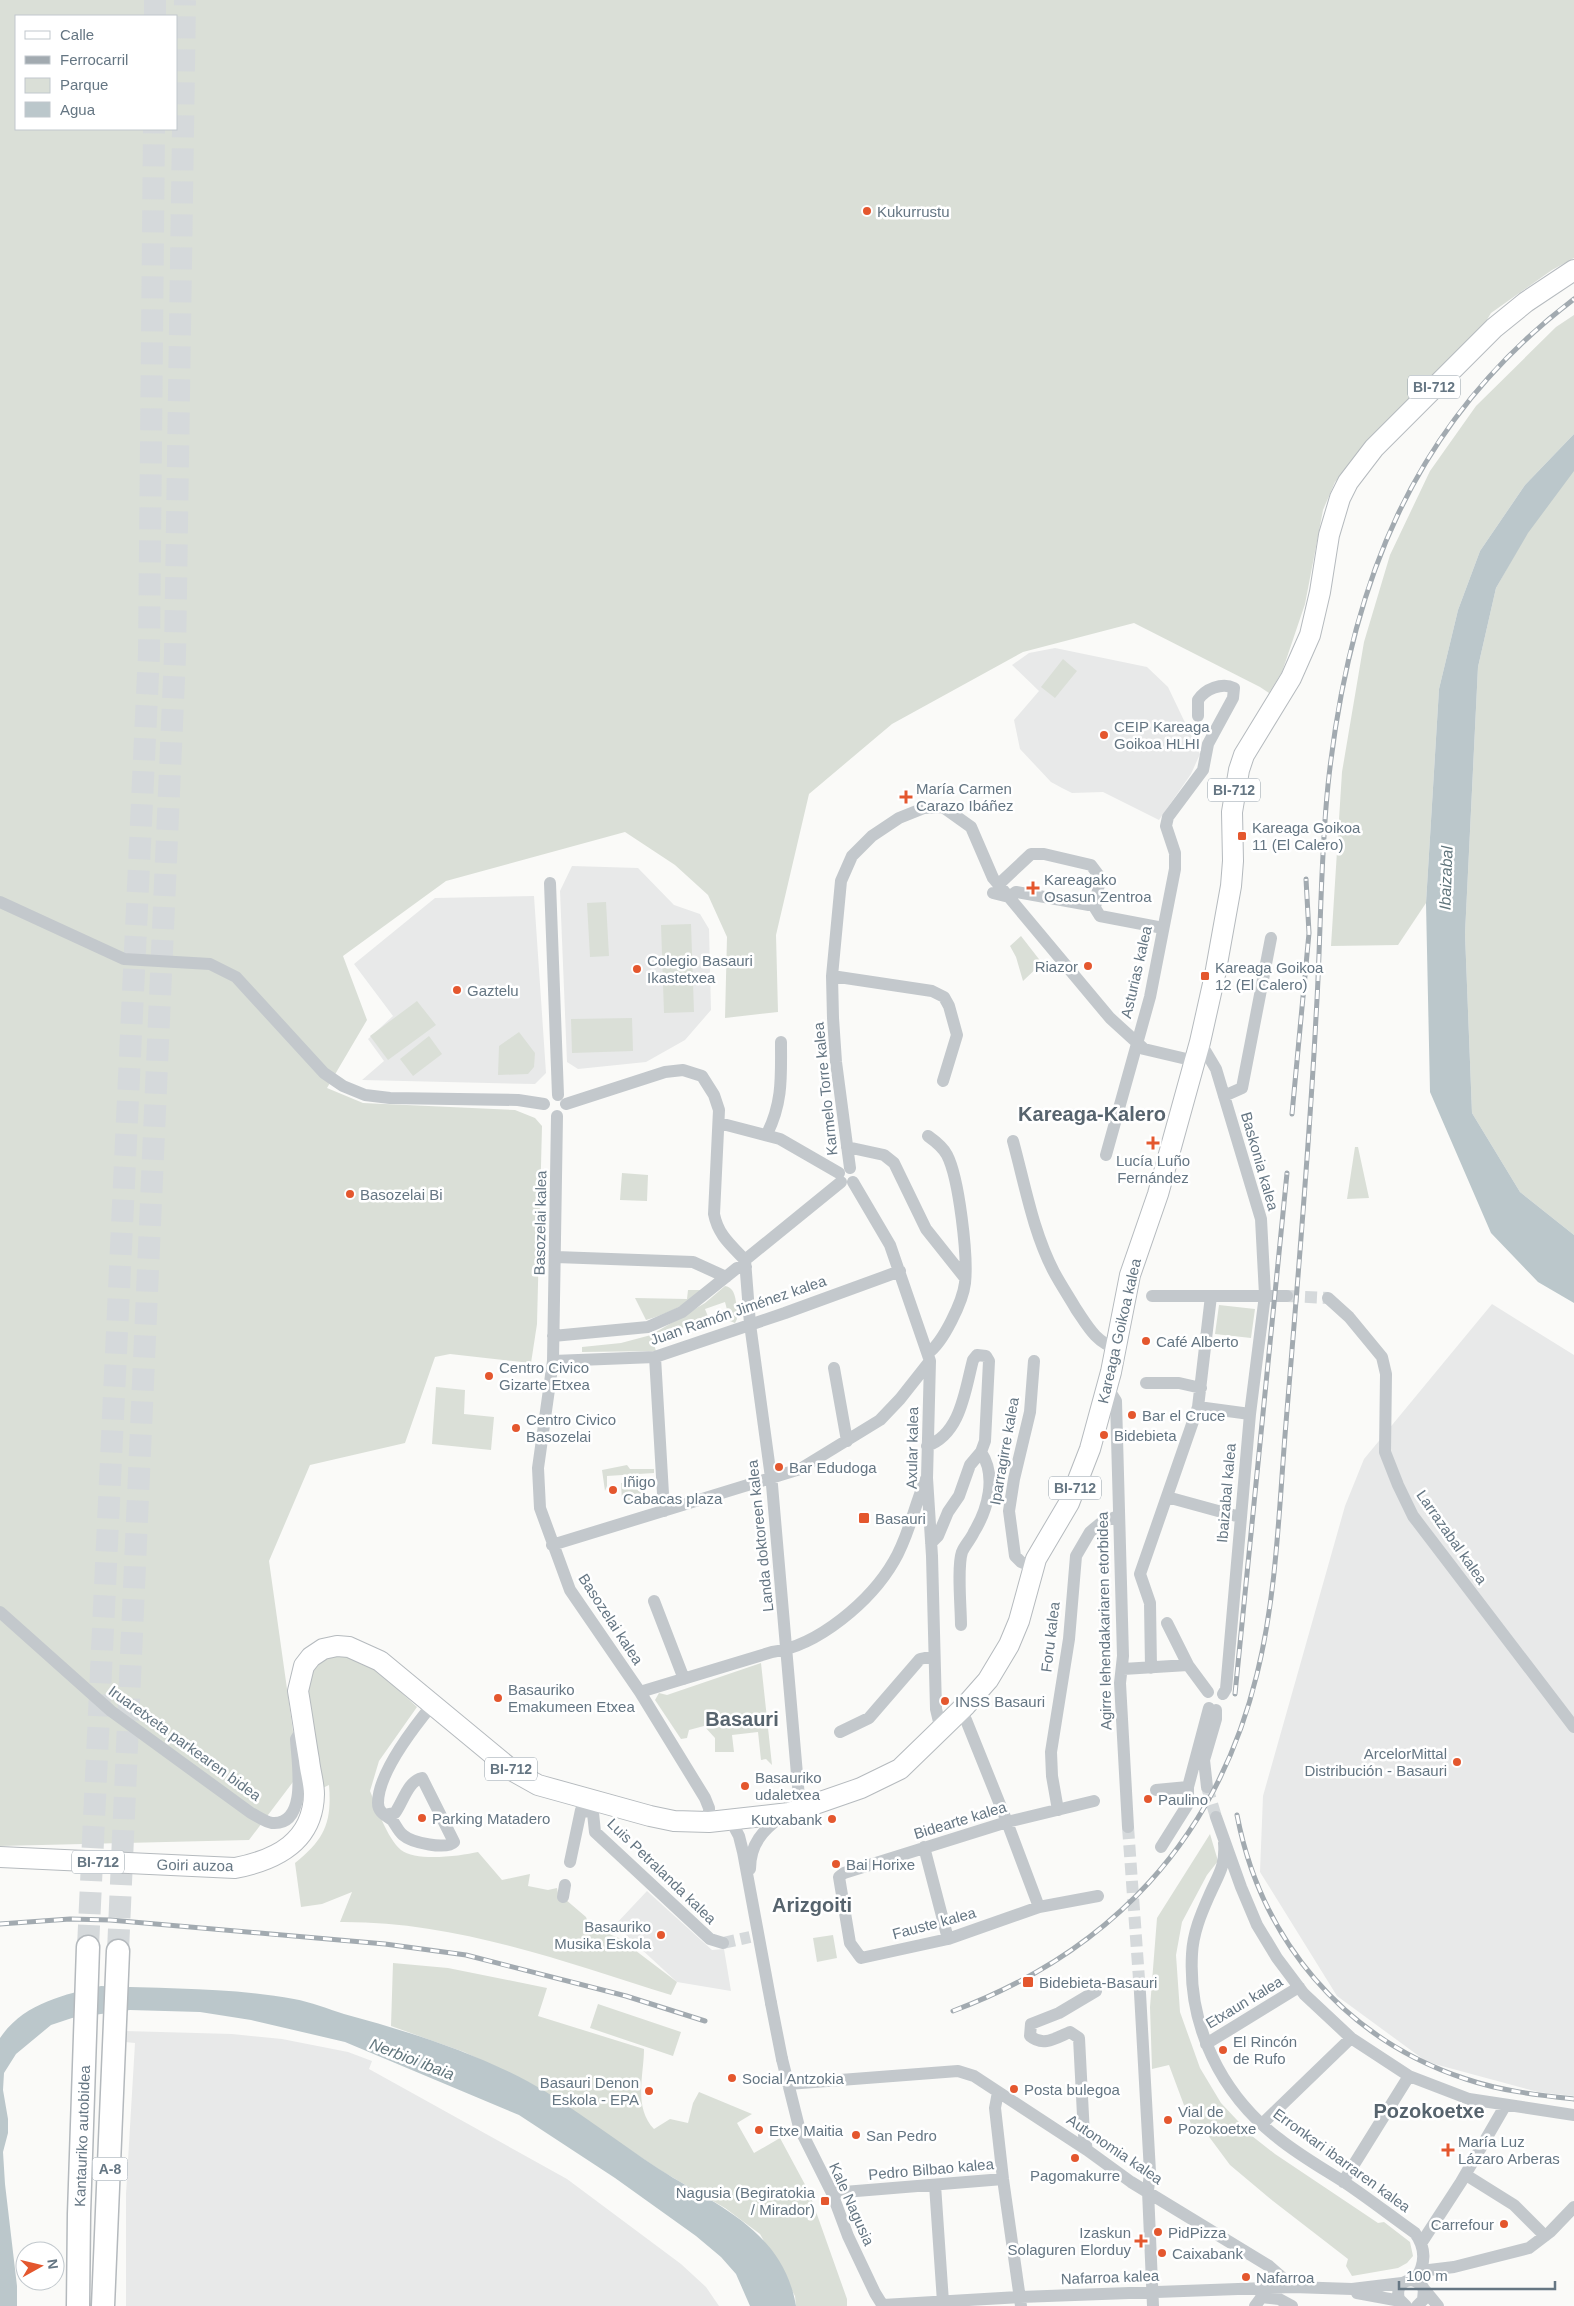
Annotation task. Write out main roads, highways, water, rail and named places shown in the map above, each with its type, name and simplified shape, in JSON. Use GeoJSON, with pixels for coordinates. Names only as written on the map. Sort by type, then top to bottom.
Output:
{"type":"FeatureCollection","features":[{"type":"Feature","properties":{"kind":"highway","name":"Kantauriko autobidea"},"geometry":{"type":"LineString","coordinates":[[78,2306],[79,2214],[88,1957]]}},
{"type":"Feature","properties":{"kind":"highway","name":"Kantauriko autobidea"},"geometry":{"type":"LineString","coordinates":[[103,2306],[117,1959]]}},
{"type":"Feature","properties":{"kind":"main road","name":"Kareaga Goikoa kalea"},"geometry":{"type":"LineString","coordinates":[[323,1649],[337,1646],[350,1647],[380,1661],[513,1771],[549,1790],[593,1807],[674,1820],[731,1821],[757,1825],[861,1788],[888,1775],[913,1758],[960,1711],[988,1680],[1009,1645],[1023,1607],[1033,1567],[1043,1544],[1069,1503],[1090,1449],[1116,1348],[1130,1275],[1158,1194],[1197,1051],[1228,912],[1233,861],[1232,812],[1239,770],[1244,756],[1291,678],[1310,635],[1320,592],[1329,535],[1340,498],[1357,470],[1374,448],[1494,328],[1526,302],[1574,270]]}},
{"type":"Feature","properties":{"kind":"main road","name":"Goiri auzoa"},"geometry":{"type":"LineString","coordinates":[[0,1858],[235,1868],[258,1864],[288,1848],[307,1827],[312,1810],[314,1792],[298,1691],[304,1666],[323,1649]]}},
{"type":"Feature","properties":{"kind":"water","name":"Ibaizabal"},"geometry":{"type":"Polygon","coordinates":[[[1574,434],[1574,471],[1528,533],[1496,588],[1478,667],[1465,934],[1472,1113],[1520,1192],[1574,1235],[1574,1303],[1538,1282],[1491,1233],[1430,1092],[1426,903],[1439,689],[1458,610],[1480,551],[1525,485],[1574,434]]]}},
{"type":"Feature","properties":{"kind":"water","name":"Nerbioi ibaia"},"geometry":{"type":"Polygon","coordinates":[[[101,1986],[222,1990],[270,1995],[300,2000],[391,2027],[462,2051],[529,2082],[562,2102],[659,2169],[744,2223],[762,2239],[777,2258],[789,2280],[796,2306],[750,2306],[736,2274],[721,2257],[696,2236],[615,2178],[519,2115],[345,2042],[251,2020],[200,2012],[130,2010],[72,2018],[51,2025],[16,2054],[4,2073],[3,2090],[8,2119],[8,2133],[3,2152],[17,2306],[0,2306],[0,2038],[21,2016],[32,2009],[45,2002],[101,1986]]]}},
{"type":"Feature","properties":{"kind":"tunnel"},"geometry":{"type":"LineString","coordinates":[[155,0],[155,15]]}},
{"type":"Feature","properties":{"kind":"tunnel"},"geometry":{"type":"LineString","coordinates":[[118,1951],[175,656],[185,0]]}},
{"type":"Feature","properties":{"kind":"tunnel"},"geometry":{"type":"LineString","coordinates":[[88,1947],[149,653],[154,130]]}},
{"type":"Feature","properties":{"kind":"tunnel"},"geometry":{"type":"LineString","coordinates":[[1287,1296],[1328,1298]]}},
{"type":"Feature","properties":{"kind":"tunnel"},"geometry":{"type":"LineString","coordinates":[[1207,1787],[1216,1817]]}},
{"type":"Feature","properties":{"kind":"tunnel"},"geometry":{"type":"LineString","coordinates":[[1128,1827],[1140,1993]]}},
{"type":"Feature","properties":{"kind":"tunnel"},"geometry":{"type":"LineString","coordinates":[[723,1943],[750,1937]]}},
{"type":"Feature","properties":{"kind":"railway"},"geometry":{"type":"LineString","coordinates":[[953,2011],[1010,1986],[1062,1957],[1108,1922],[1149,1882],[1185,1838],[1215,1788],[1239,1733],[1257,1674],[1264,1643],[1273,1581],[1310,1119],[1318,988],[1325,814],[1338,712],[1353,643],[1372,577],[1398,514],[1431,455],[1470,399],[1518,347],[1574,299]]}},
{"type":"Feature","properties":{"kind":"railway"},"geometry":{"type":"LineString","coordinates":[[1292,1114],[1309,933],[1306,879]]}},
{"type":"Feature","properties":{"kind":"railway"},"geometry":{"type":"LineString","coordinates":[[1235,1694],[1287,1173]]}},
{"type":"Feature","properties":{"kind":"railway"},"geometry":{"type":"LineString","coordinates":[[1237,1815],[1249,1861],[1266,1903],[1288,1943],[1315,1979],[1346,2011],[1382,2038],[1422,2061],[1466,2079],[1506,2090],[1574,2099]]}},
{"type":"Feature","properties":{"kind":"railway"},"geometry":{"type":"LineString","coordinates":[[0,1924],[70,1919],[110,1920],[385,1944],[466,1955],[626,1996],[705,2021]]}},
{"type":"Feature","properties":{"kind":"place","name":"Kukurrustu"},"geometry":{"type":"Point","coordinates":[867,211]}},
{"type":"Feature","properties":{"kind":"place","name":"CEIP Kareaga Goikoa HLHI"},"geometry":{"type":"Point","coordinates":[1104,735]}},
{"type":"Feature","properties":{"kind":"place","name":"María Carmen Carazo Ibáñez"},"geometry":{"type":"Point","coordinates":[906,797]}},
{"type":"Feature","properties":{"kind":"place","name":"Kareaga Goikoa 11 (El Calero)"},"geometry":{"type":"Point","coordinates":[1242,836]}},
{"type":"Feature","properties":{"kind":"place","name":"Kareagako Osasun Zentroa"},"geometry":{"type":"Point","coordinates":[1033,888]}},
{"type":"Feature","properties":{"kind":"place","name":"Riazor"},"geometry":{"type":"Point","coordinates":[1088,966]}},
{"type":"Feature","properties":{"kind":"place","name":"Colegio Basauri Ikastetxea"},"geometry":{"type":"Point","coordinates":[637,969]}},
{"type":"Feature","properties":{"kind":"place","name":"Kareaga Goikoa 12 (El Calero)"},"geometry":{"type":"Point","coordinates":[1205,976]}},
{"type":"Feature","properties":{"kind":"place","name":"Gaztelu"},"geometry":{"type":"Point","coordinates":[457,990]}},
{"type":"Feature","properties":{"kind":"place","name":"Lucía Luño Fernández"},"geometry":{"type":"Point","coordinates":[1153,1143]}},
{"type":"Feature","properties":{"kind":"place","name":"Basozelai Bi"},"geometry":{"type":"Point","coordinates":[350,1194]}},
{"type":"Feature","properties":{"kind":"place","name":"Café Alberto"},"geometry":{"type":"Point","coordinates":[1146,1341]}},
{"type":"Feature","properties":{"kind":"place","name":"Centro Civico Gizarte Etxea"},"geometry":{"type":"Point","coordinates":[489,1376]}},
{"type":"Feature","properties":{"kind":"place","name":"Bar el Cruce"},"geometry":{"type":"Point","coordinates":[1132,1415]}},
{"type":"Feature","properties":{"kind":"place","name":"Centro Civico Basozelai"},"geometry":{"type":"Point","coordinates":[516,1428]}},
{"type":"Feature","properties":{"kind":"place","name":"Bidebieta"},"geometry":{"type":"Point","coordinates":[1104,1435]}},
{"type":"Feature","properties":{"kind":"place","name":"Bar Edudoga"},"geometry":{"type":"Point","coordinates":[779,1467]}},
{"type":"Feature","properties":{"kind":"place","name":"Iñigo Cabacas plaza"},"geometry":{"type":"Point","coordinates":[613,1490]}},
{"type":"Feature","properties":{"kind":"place","name":"Basauri"},"geometry":{"type":"Point","coordinates":[864,1518]}},
{"type":"Feature","properties":{"kind":"place","name":"Basauriko Emakumeen Etxea"},"geometry":{"type":"Point","coordinates":[498,1698]}},
{"type":"Feature","properties":{"kind":"place","name":"INSS Basauri"},"geometry":{"type":"Point","coordinates":[945,1701]}},
{"type":"Feature","properties":{"kind":"place","name":"ArcelorMittal Distribución - Basauri"},"geometry":{"type":"Point","coordinates":[1457,1762]}},
{"type":"Feature","properties":{"kind":"place","name":"Basauriko udaletxea"},"geometry":{"type":"Point","coordinates":[745,1786]}},
{"type":"Feature","properties":{"kind":"place","name":"Paulino"},"geometry":{"type":"Point","coordinates":[1148,1799]}},
{"type":"Feature","properties":{"kind":"place","name":"Parking Matadero"},"geometry":{"type":"Point","coordinates":[422,1818]}},
{"type":"Feature","properties":{"kind":"place","name":"Kutxabank"},"geometry":{"type":"Point","coordinates":[832,1819]}},
{"type":"Feature","properties":{"kind":"place","name":"Bai Horixe"},"geometry":{"type":"Point","coordinates":[836,1864]}},
{"type":"Feature","properties":{"kind":"place","name":"Basauriko Musika Eskola"},"geometry":{"type":"Point","coordinates":[661,1935]}},
{"type":"Feature","properties":{"kind":"place","name":"Bidebieta-Basauri"},"geometry":{"type":"Point","coordinates":[1028,1982]}},
{"type":"Feature","properties":{"kind":"place","name":"El Rincón de Rufo"},"geometry":{"type":"Point","coordinates":[1223,2050]}},
{"type":"Feature","properties":{"kind":"place","name":"Social Antzokia"},"geometry":{"type":"Point","coordinates":[732,2078]}},
{"type":"Feature","properties":{"kind":"place","name":"Posta bulegoa"},"geometry":{"type":"Point","coordinates":[1014,2089]}},
{"type":"Feature","properties":{"kind":"place","name":"Basauri Denon Eskola - EPA"},"geometry":{"type":"Point","coordinates":[649,2091]}},
{"type":"Feature","properties":{"kind":"place","name":"Vial de Pozokoetxe"},"geometry":{"type":"Point","coordinates":[1168,2120]}},
{"type":"Feature","properties":{"kind":"place","name":"Etxe Maitia"},"geometry":{"type":"Point","coordinates":[759,2130]}},
{"type":"Feature","properties":{"kind":"place","name":"San Pedro"},"geometry":{"type":"Point","coordinates":[856,2135]}},
{"type":"Feature","properties":{"kind":"place","name":"María Luz Lázaro Arberas"},"geometry":{"type":"Point","coordinates":[1448,2150]}},
{"type":"Feature","properties":{"kind":"place","name":"Pagomakurre"},"geometry":{"type":"Point","coordinates":[1075,2158]}},
{"type":"Feature","properties":{"kind":"place","name":"Nagusia (Begiratokia / Mirador)"},"geometry":{"type":"Point","coordinates":[825,2201]}},
{"type":"Feature","properties":{"kind":"place","name":"Carrefour"},"geometry":{"type":"Point","coordinates":[1504,2224]}},
{"type":"Feature","properties":{"kind":"place","name":"PidPizza"},"geometry":{"type":"Point","coordinates":[1158,2232]}},
{"type":"Feature","properties":{"kind":"place","name":"Izaskun Solaguren Elorduy"},"geometry":{"type":"Point","coordinates":[1141,2241]}},
{"type":"Feature","properties":{"kind":"place","name":"Caixabank"},"geometry":{"type":"Point","coordinates":[1162,2253]}},
{"type":"Feature","properties":{"kind":"place","name":"Nafarroa"},"geometry":{"type":"Point","coordinates":[1246,2277]}},
{"type":"Feature","properties":{"kind":"district","name":"Kareaga-Kalero"},"geometry":{"type":"Point","coordinates":[1092,1114]}},
{"type":"Feature","properties":{"kind":"district","name":"Basauri"},"geometry":{"type":"Point","coordinates":[742,1719]}},
{"type":"Feature","properties":{"kind":"district","name":"Arizgoiti"},"geometry":{"type":"Point","coordinates":[812,1905]}},
{"type":"Feature","properties":{"kind":"district","name":"Pozokoetxe"},"geometry":{"type":"Point","coordinates":[1429,2111]}}]}
